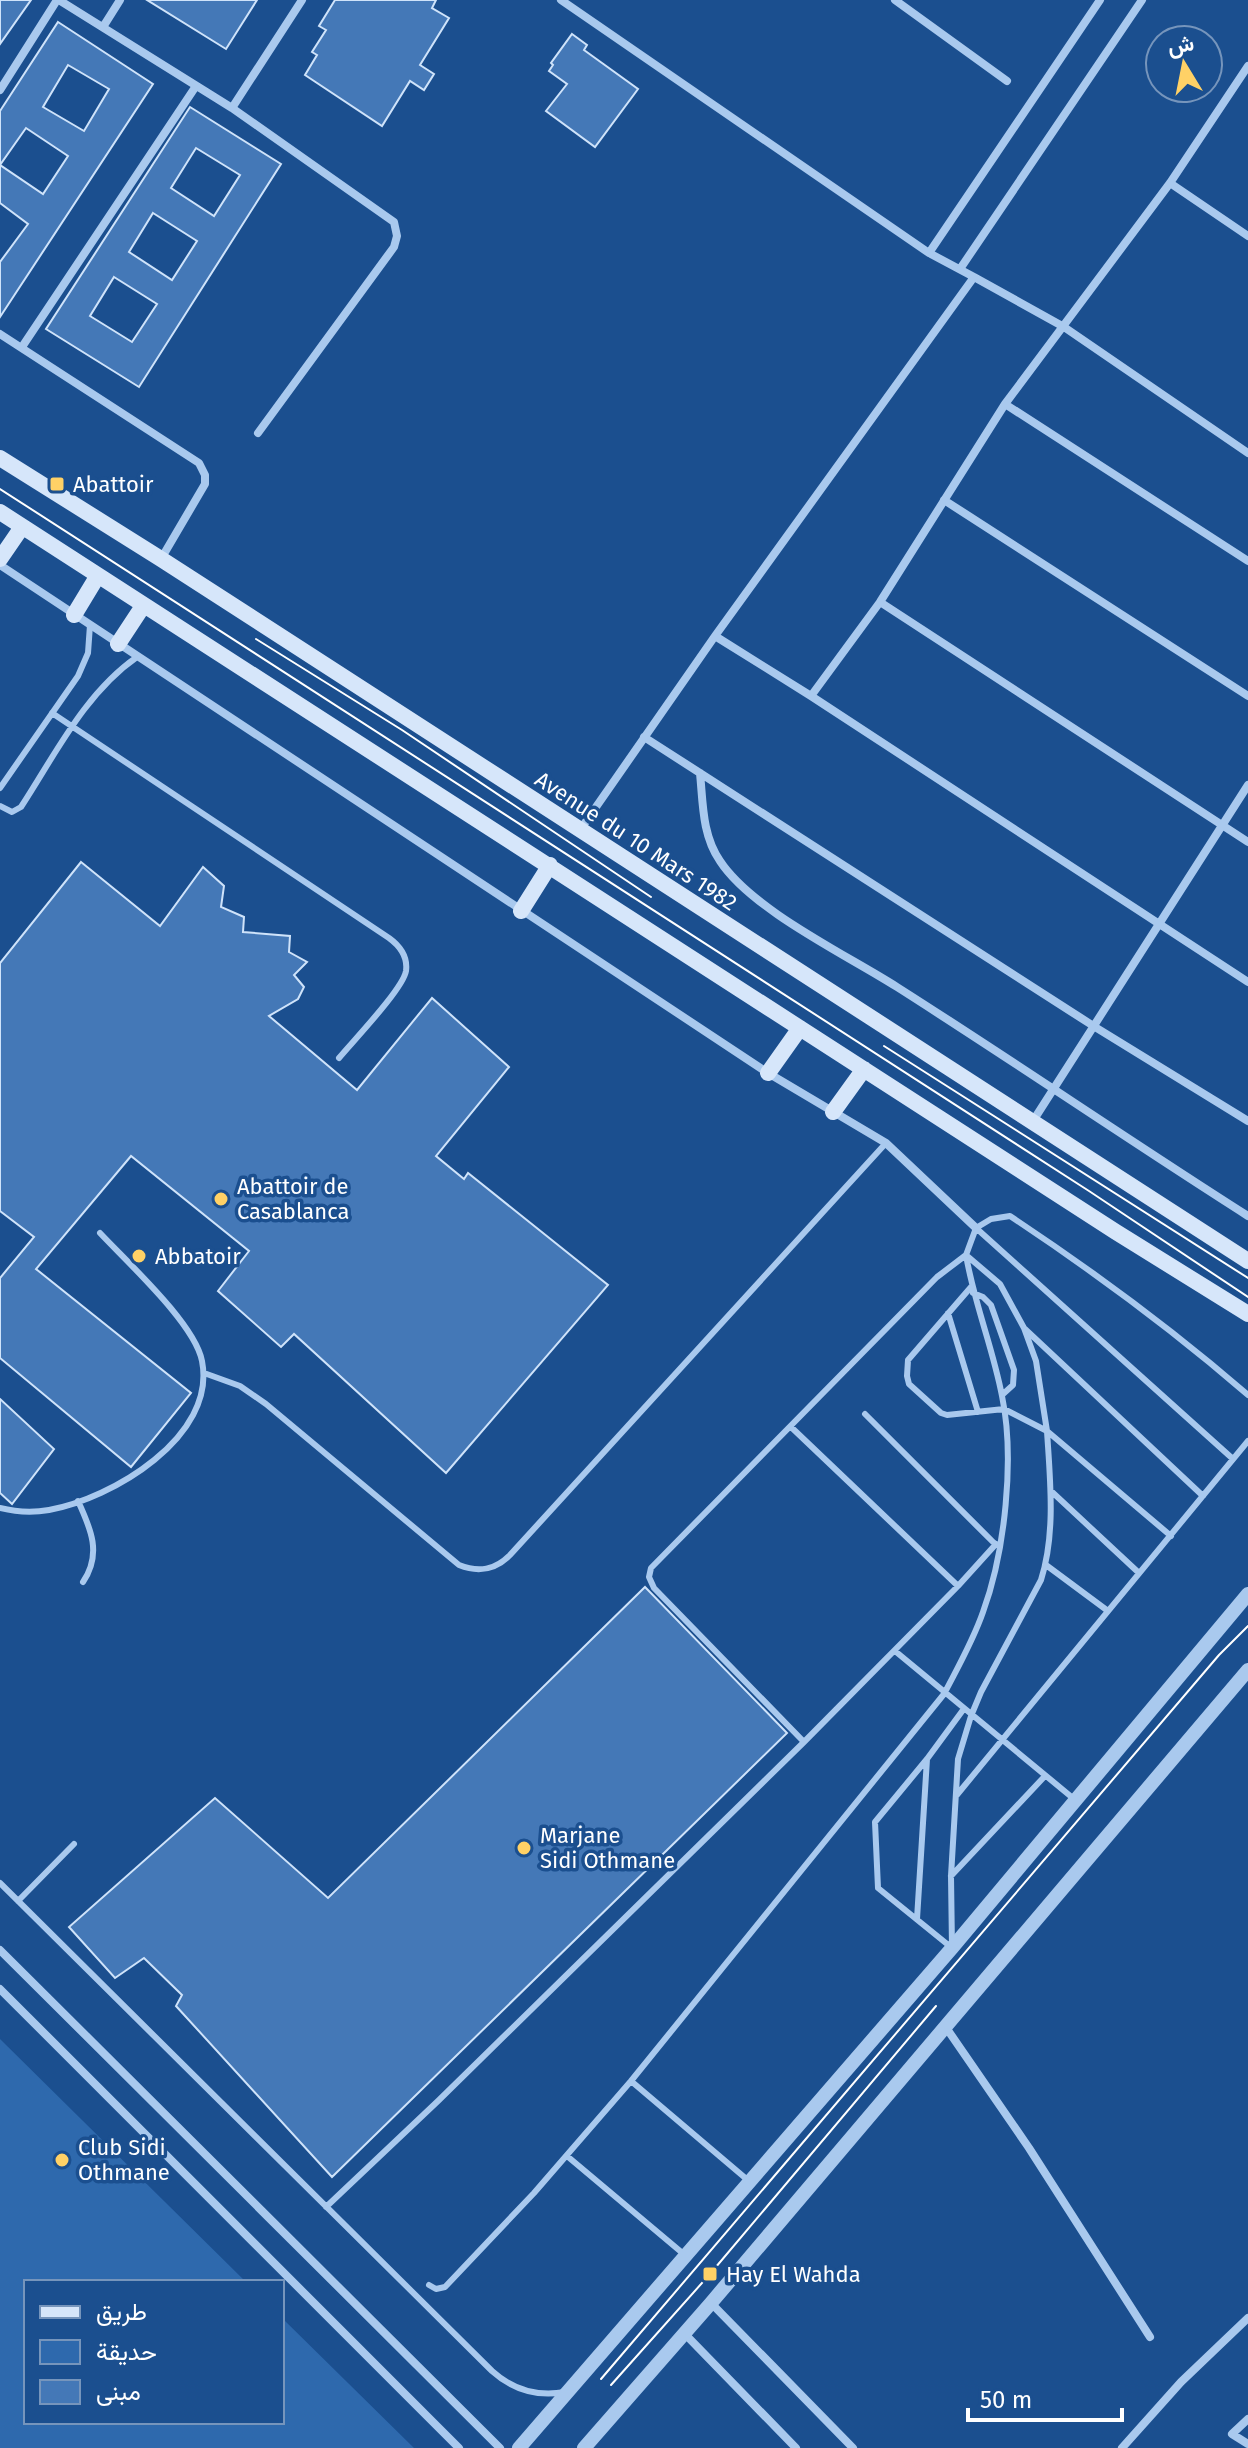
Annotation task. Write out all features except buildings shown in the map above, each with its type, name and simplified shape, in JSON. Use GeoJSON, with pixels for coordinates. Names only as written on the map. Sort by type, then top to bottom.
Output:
{"type":"FeatureCollection","features":[{"type":"Feature","properties":{"kind":"main road","name":"Avenue du 10 Mars 1982"},"geometry":{"type":"LineString","coordinates":[[0,458],[1248,1261]]}},
{"type":"Feature","properties":{"kind":"main road"},"geometry":{"type":"LineString","coordinates":[[0,512],[1248,1314]]}},
{"type":"Feature","properties":{"kind":"main road"},"geometry":{"type":"LineString","coordinates":[[0,559],[22,527]]}},
{"type":"Feature","properties":{"kind":"main road"},"geometry":{"type":"LineString","coordinates":[[74,615],[97,577]]}},
{"type":"Feature","properties":{"kind":"main road"},"geometry":{"type":"LineString","coordinates":[[118,644],[143,606]]}},
{"type":"Feature","properties":{"kind":"main road"},"geometry":{"type":"LineString","coordinates":[[521,911],[550,865]]}},
{"type":"Feature","properties":{"kind":"main road"},"geometry":{"type":"LineString","coordinates":[[768,1073],[800,1028]]}},
{"type":"Feature","properties":{"kind":"main road"},"geometry":{"type":"LineString","coordinates":[[833,1112],[864,1069]]}},
{"type":"Feature","properties":{"kind":"street"},"geometry":{"type":"LineString","coordinates":[[0,90],[58,0],[232,108],[389,217],[397,228],[394,247],[258,433]]}},
{"type":"Feature","properties":{"kind":"street"},"geometry":{"type":"LineString","coordinates":[[103,27],[120,0]]}},
{"type":"Feature","properties":{"kind":"street"},"geometry":{"type":"LineString","coordinates":[[232,108],[302,0]]}},
{"type":"Feature","properties":{"kind":"street"},"geometry":{"type":"LineString","coordinates":[[561,0],[573,3],[929,253],[1064,327],[1248,453]]}},
{"type":"Feature","properties":{"kind":"street"},"geometry":{"type":"LineString","coordinates":[[895,0],[1007,81]]}},
{"type":"Feature","properties":{"kind":"street"},"geometry":{"type":"LineString","coordinates":[[929,253],[1100,0]]}},
{"type":"Feature","properties":{"kind":"street"},"geometry":{"type":"LineString","coordinates":[[960,269],[1142,0]]}},
{"type":"Feature","properties":{"kind":"street"},"geometry":{"type":"LineString","coordinates":[[811,696],[880,602],[1005,404],[1170,183],[1248,66]]}},
{"type":"Feature","properties":{"kind":"street"},"geometry":{"type":"LineString","coordinates":[[22,347],[196,86]]}},
{"type":"Feature","properties":{"kind":"street"},"geometry":{"type":"LineString","coordinates":[[1170,183],[1248,236]]}},
{"type":"Feature","properties":{"kind":"street"},"geometry":{"type":"LineString","coordinates":[[580,830],[715,636],[974,277]]}},
{"type":"Feature","properties":{"kind":"street"},"geometry":{"type":"LineString","coordinates":[[0,334],[199,463],[205,475],[205,484],[161,559]]}},
{"type":"Feature","properties":{"kind":"street"},"geometry":{"type":"LineString","coordinates":[[1005,404],[1248,561]]}},
{"type":"Feature","properties":{"kind":"street"},"geometry":{"type":"LineString","coordinates":[[944,500],[1248,696]]}},
{"type":"Feature","properties":{"kind":"street"},"geometry":{"type":"LineString","coordinates":[[0,565],[768,1073],[886,1143],[976,1228]]}},
{"type":"Feature","properties":{"kind":"street"},"geometry":{"type":"LineString","coordinates":[[880,602],[1248,842]]}},
{"type":"Feature","properties":{"kind":"street"},"geometry":{"type":"LineString","coordinates":[[715,636],[1248,982]]}},
{"type":"Feature","properties":{"kind":"street"},"geometry":{"type":"LineString","coordinates":[[644,737],[1095,1027],[1248,1121]]}},
{"type":"Feature","properties":{"kind":"street"},"geometry":{"type":"LineString","coordinates":[[700,773],[704,821],[710,843],[720,861],[755,898],[1248,1216]]}},
{"type":"Feature","properties":{"kind":"street"},"geometry":{"type":"LineString","coordinates":[[1031,1124],[1248,785]]}},
{"type":"Feature","properties":{"kind":"street"},"geometry":{"type":"LineString","coordinates":[[519,2448],[952,1948],[1248,1594]]}},
{"type":"Feature","properties":{"kind":"street"},"geometry":{"type":"LineString","coordinates":[[584,2448],[711,2303],[1248,1670]]}},
{"type":"Feature","properties":{"kind":"street"},"geometry":{"type":"LineString","coordinates":[[0,1950],[500,2448]]}},
{"type":"Feature","properties":{"kind":"street"},"geometry":{"type":"LineString","coordinates":[[0,1989],[459,2448]]}},
{"type":"Feature","properties":{"kind":"street"},"geometry":{"type":"LineString","coordinates":[[945,2025],[1029,2148],[1150,2337]]}},
{"type":"Feature","properties":{"kind":"street"},"geometry":{"type":"LineString","coordinates":[[711,2303],[853,2448]]}},
{"type":"Feature","properties":{"kind":"street"},"geometry":{"type":"LineString","coordinates":[[1122,2448],[1181,2382],[1248,2318]]}},
{"type":"Feature","properties":{"kind":"street"},"geometry":{"type":"LineString","coordinates":[[683,2332],[796,2448]]}},
{"type":"Feature","properties":{"kind":"street"},"geometry":{"type":"LineString","coordinates":[[1248,2419],[1232,2434],[1248,2444]]}},
{"type":"Feature","properties":{"kind":"lane"},"geometry":{"type":"LineString","coordinates":[[0,788],[83,666],[90,625]]}},
{"type":"Feature","properties":{"kind":"lane"},"geometry":{"type":"LineString","coordinates":[[1,809],[12,812],[21,807],[100,687],[137,657]]}},
{"type":"Feature","properties":{"kind":"lane"},"geometry":{"type":"LineString","coordinates":[[52,713],[401,948],[406,963],[403,980],[339,1058]]}},
{"type":"Feature","properties":{"kind":"lane"},"geometry":{"type":"LineString","coordinates":[[204,1373],[240,1386],[266,1404],[459,1565],[476,1570],[495,1567],[510,1555],[886,1143]]}},
{"type":"Feature","properties":{"kind":"lane"},"geometry":{"type":"LineString","coordinates":[[429,2285],[436,2289],[445,2287],[567,2156],[944,1694],[984,1611],[1008,1466],[1002,1395],[972,1290],[966,1255],[976,1228],[991,1219],[1010,1216],[1077,1261],[1215,1366],[1248,1395]]}},
{"type":"Feature","properties":{"kind":"lane"},"geometry":{"type":"LineString","coordinates":[[976,1228],[1233,1459]]}},
{"type":"Feature","properties":{"kind":"lane"},"geometry":{"type":"LineString","coordinates":[[0,1508],[33,1512],[97,1495],[132,1476],[163,1451],[195,1412],[200,1399],[204,1373],[197,1344],[188,1329],[100,1233]]}},
{"type":"Feature","properties":{"kind":"lane"},"geometry":{"type":"LineString","coordinates":[[952,1948],[951,1876],[958,1759],[971,1716],[1041,1580],[1046,1565],[1051,1491],[1047,1431],[1036,1361],[1024,1328],[1000,1284],[966,1255]]}},
{"type":"Feature","properties":{"kind":"lane"},"geometry":{"type":"LineString","coordinates":[[804,1742],[654,1588],[649,1577],[651,1568],[937,1277],[966,1255]]}},
{"type":"Feature","properties":{"kind":"lane"},"geometry":{"type":"LineString","coordinates":[[972,1290],[908,1360],[909,1384],[941,1413],[1004,1409],[1047,1431],[1171,1536]]}},
{"type":"Feature","properties":{"kind":"lane"},"geometry":{"type":"LineString","coordinates":[[972,1290],[991,1305],[1014,1370],[1013,1385],[1002,1395]]}},
{"type":"Feature","properties":{"kind":"lane"},"geometry":{"type":"LineString","coordinates":[[948,1313],[978,1412]]}},
{"type":"Feature","properties":{"kind":"lane"},"geometry":{"type":"LineString","coordinates":[[1024,1328],[1203,1496]]}},
{"type":"Feature","properties":{"kind":"lane"},"geometry":{"type":"LineString","coordinates":[[865,1414],[997,1546]]}},
{"type":"Feature","properties":{"kind":"lane"},"geometry":{"type":"LineString","coordinates":[[791,1427],[958,1586]]}},
{"type":"Feature","properties":{"kind":"lane"},"geometry":{"type":"LineString","coordinates":[[955,1797],[1248,1441]]}},
{"type":"Feature","properties":{"kind":"lane"},"geometry":{"type":"LineString","coordinates":[[1051,1491],[1139,1573]]}},
{"type":"Feature","properties":{"kind":"lane"},"geometry":{"type":"LineString","coordinates":[[78,1501],[90,1528],[94,1548],[91,1567],[83,1582]]}},
{"type":"Feature","properties":{"kind":"lane"},"geometry":{"type":"LineString","coordinates":[[326,2207],[804,1742],[997,1546]]}},
{"type":"Feature","properties":{"kind":"lane"},"geometry":{"type":"LineString","coordinates":[[1046,1565],[1108,1611]]}},
{"type":"Feature","properties":{"kind":"lane"},"geometry":{"type":"LineString","coordinates":[[895,1651],[1077,1801]]}},
{"type":"Feature","properties":{"kind":"lane"},"geometry":{"type":"LineString","coordinates":[[952,1948],[878,1888],[875,1822],[963,1710]]}},
{"type":"Feature","properties":{"kind":"lane"},"geometry":{"type":"LineString","coordinates":[[917,1919],[927,1759]]}},
{"type":"Feature","properties":{"kind":"lane"},"geometry":{"type":"LineString","coordinates":[[951,1876],[1045,1776]]}},
{"type":"Feature","properties":{"kind":"lane"},"geometry":{"type":"LineString","coordinates":[[18,1901],[74,1844]]}},
{"type":"Feature","properties":{"kind":"lane"},"geometry":{"type":"LineString","coordinates":[[0,1883],[501,2379],[537,2394],[568,2391]]}},
{"type":"Feature","properties":{"kind":"lane"},"geometry":{"type":"LineString","coordinates":[[631,2081],[751,2182]]}},
{"type":"Feature","properties":{"kind":"lane"},"geometry":{"type":"LineString","coordinates":[[567,2156],[686,2256]]}},
{"type":"Feature","properties":{"kind":"green space","name":"Club Sidi Othmane"},"geometry":{"type":"Polygon","coordinates":[[[0,2039],[244,2280],[24,2280],[24,2424],[284,2424],[284,2320],[414,2448],[0,2448],[0,2039]]]}},
{"type":"Feature","properties":{"kind":"tram line"},"geometry":{"type":"LineString","coordinates":[[0,489],[1089,1191],[1248,1297]]}},
{"type":"Feature","properties":{"kind":"tram line"},"geometry":{"type":"LineString","coordinates":[[256,639],[402,730],[651,897]]}},
{"type":"Feature","properties":{"kind":"tram line"},"geometry":{"type":"LineString","coordinates":[[884,1046],[1248,1278]]}},
{"type":"Feature","properties":{"kind":"tram line"},"geometry":{"type":"LineString","coordinates":[[601,2379],[1219,1655],[1248,1626]]}},
{"type":"Feature","properties":{"kind":"tram line"},"geometry":{"type":"LineString","coordinates":[[611,2385],[710,2274],[936,2006]]}},
{"type":"Feature","properties":{"kind":"place","name":"Abattoir"},"geometry":{"type":"Point","coordinates":[57,484]}},
{"type":"Feature","properties":{"kind":"place","name":"Abattoir de Casablanca"},"geometry":{"type":"Point","coordinates":[221,1199]}},
{"type":"Feature","properties":{"kind":"place","name":"Abbatoir"},"geometry":{"type":"Point","coordinates":[139,1256]}},
{"type":"Feature","properties":{"kind":"place","name":"Marjane Sidi Othmane"},"geometry":{"type":"Point","coordinates":[524,1848]}},
{"type":"Feature","properties":{"kind":"place","name":"Club Sidi Othmane"},"geometry":{"type":"Point","coordinates":[62,2160]}},
{"type":"Feature","properties":{"kind":"place","name":"Hay El Wahda"},"geometry":{"type":"Point","coordinates":[710,2274]}}]}
